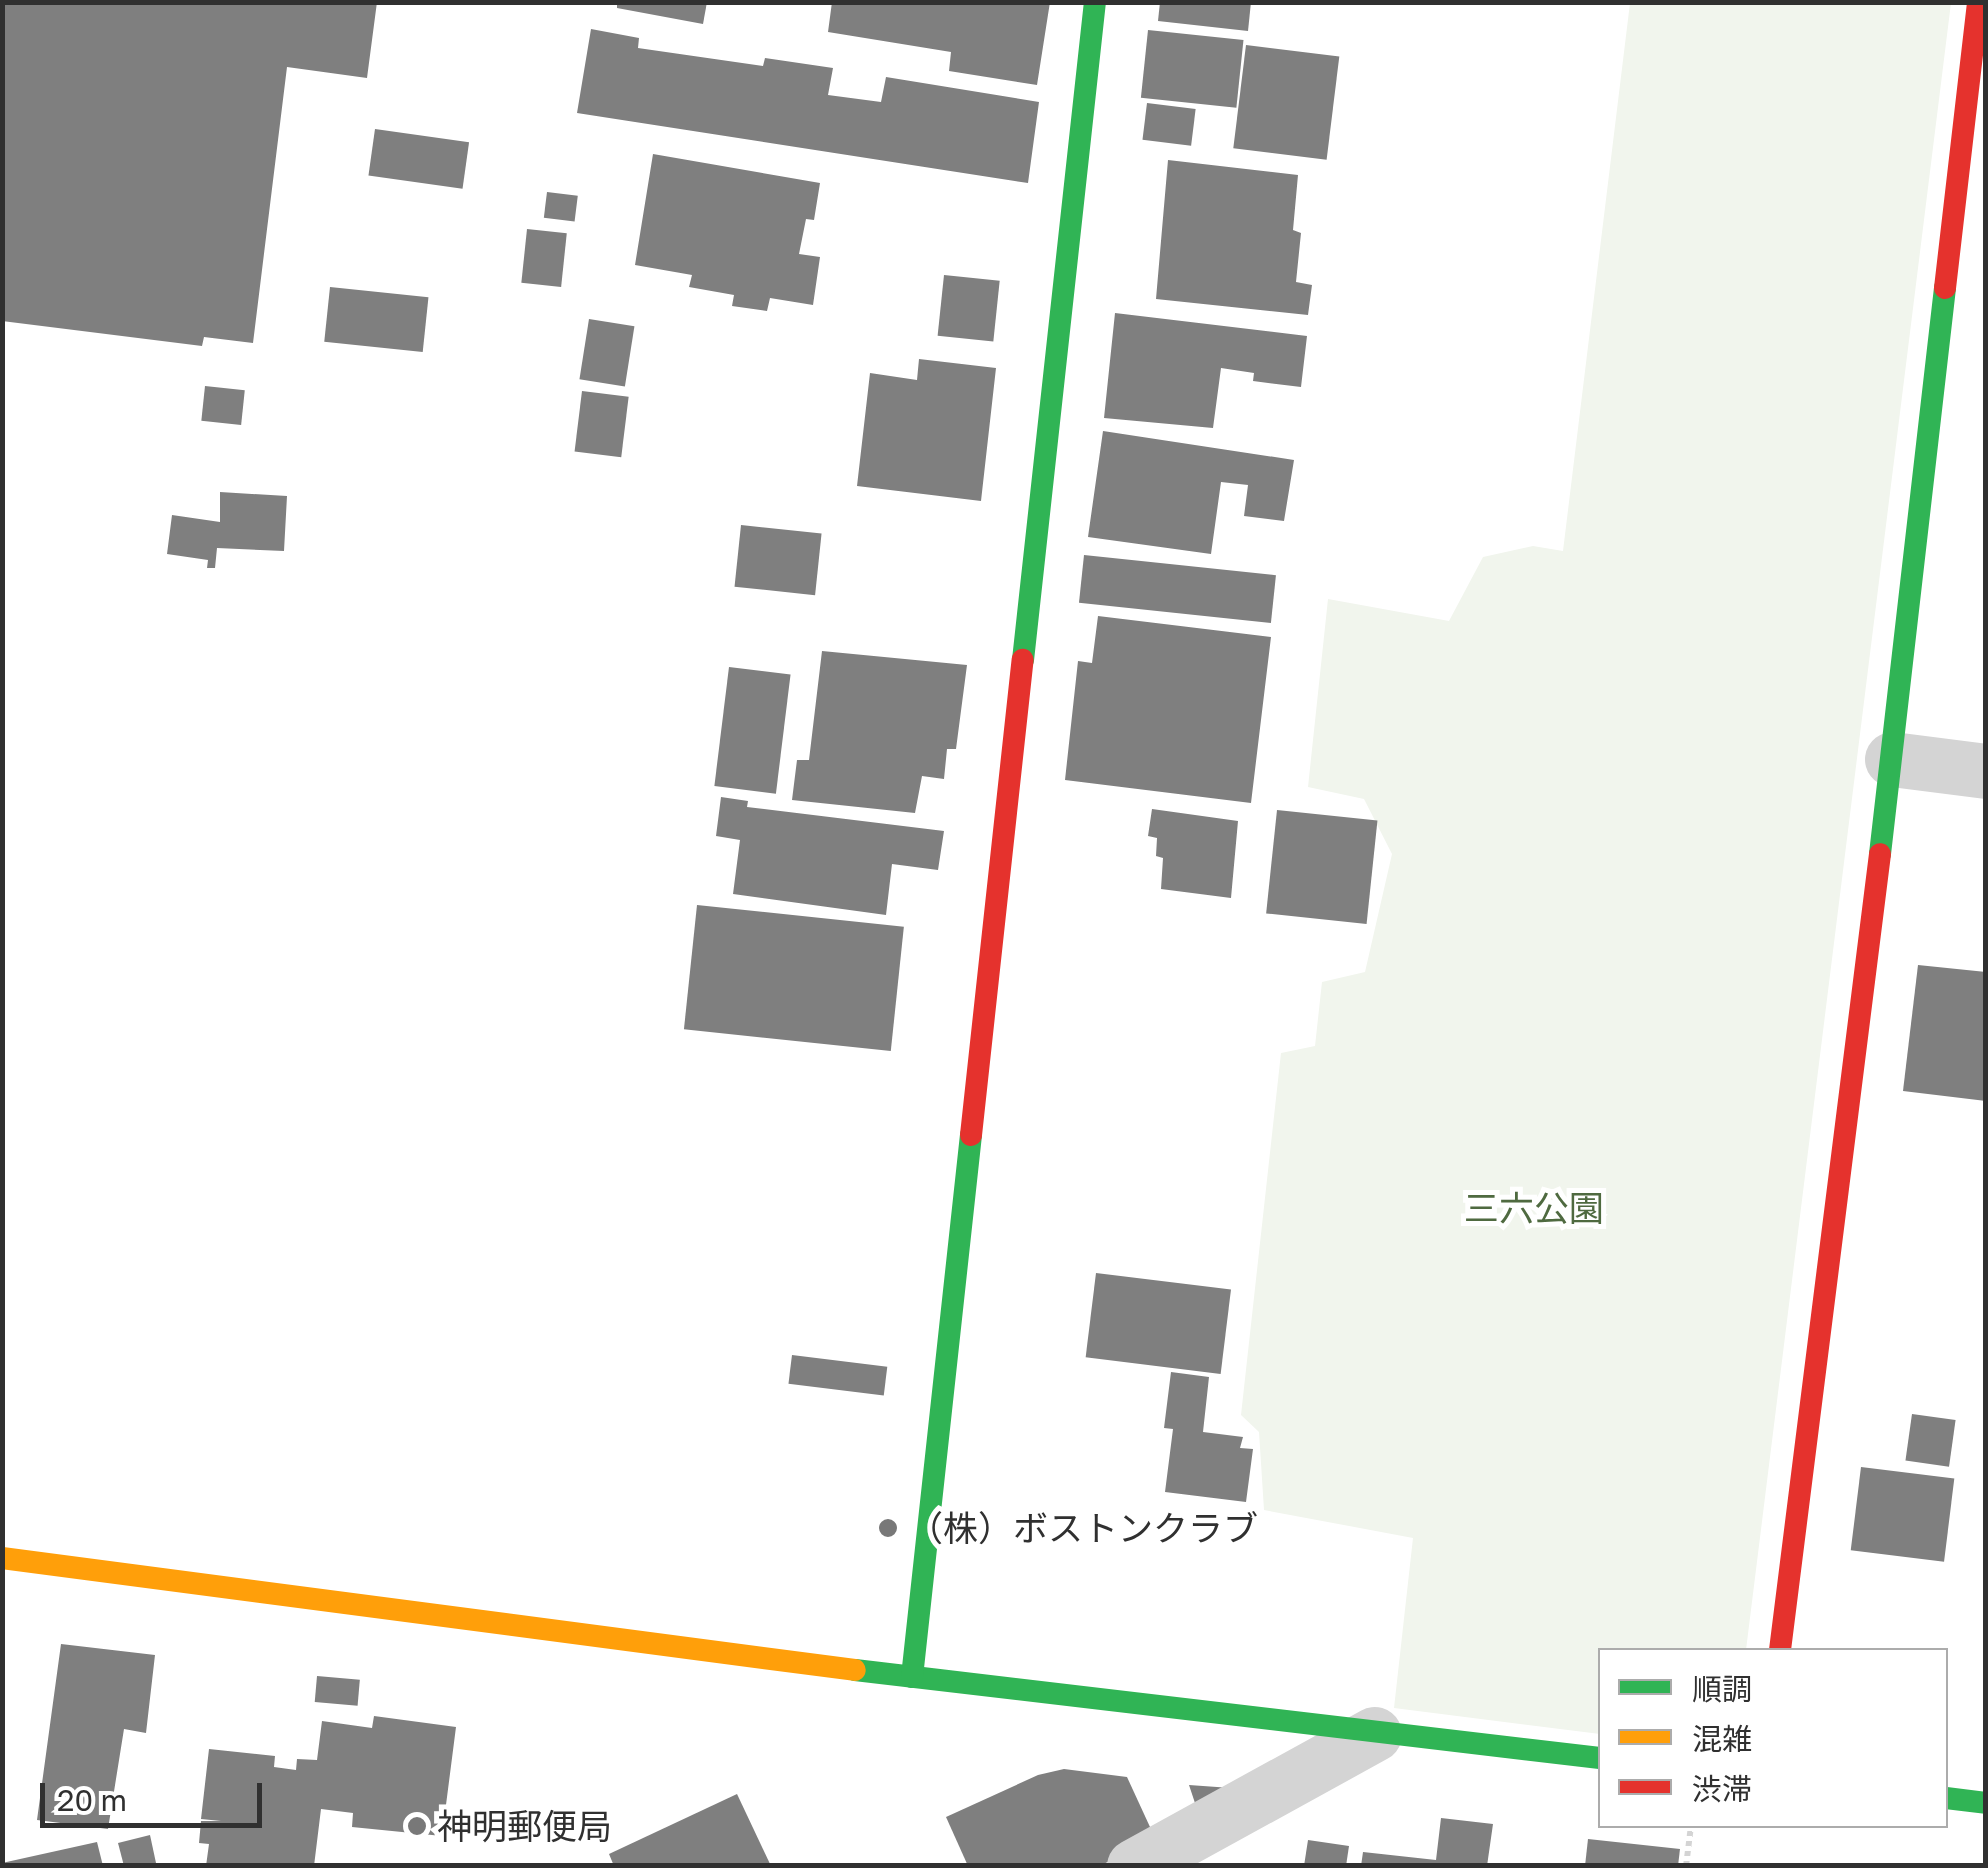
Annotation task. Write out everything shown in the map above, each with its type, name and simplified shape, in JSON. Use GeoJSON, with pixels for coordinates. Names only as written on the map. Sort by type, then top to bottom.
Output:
{"type":"FeatureCollection","features":[{"type":"Feature","properties":{"kind":"street"},"geometry":{"type":"LineString","coordinates":[[912,1677],[1095,2]]}},
{"type":"Feature","properties":{"kind":"street"},"geometry":{"type":"LineString","coordinates":[[1780,1648],[1892,759],[1978,2]]}},
{"type":"Feature","properties":{"kind":"street"},"geometry":{"type":"LineString","coordinates":[[1892,759],[1986,771]]}},
{"type":"Feature","properties":{"kind":"street"},"geometry":{"type":"LineString","coordinates":[[2,1558],[912,1677],[1598,1758]]}},
{"type":"Feature","properties":{"kind":"street"},"geometry":{"type":"LineString","coordinates":[[1134,1866],[1374,1734]]}},
{"type":"Feature","properties":{"kind":"street"},"geometry":{"type":"LineString","coordinates":[[1948,1798],[1986,1803]]}},
{"type":"Feature","properties":{"kind":"path"},"geometry":{"type":"LineString","coordinates":[[1686,1866],[1692,1828]]}},
{"type":"Feature","properties":{"kind":"green space","name":"三六公園"},"geometry":{"type":"Polygon","coordinates":[[[1630,3],[1951,3],[1746,1648],[1598,1648],[1598,1734],[1394,1708],[1413,1538],[1264,1510],[1259,1432],[1241,1415],[1281,1053],[1315,1046],[1322,982],[1365,972],[1392,854],[1364,799],[1308,787],[1328,599],[1449,621],[1483,557],[1533,546],[1563,551],[1630,3]]]}},
{"type":"Feature","properties":{"kind":"building"},"geometry":{"type":"Polygon","coordinates":[[[2,2],[377,2],[367,78],[287,67],[253,343],[204,337],[202,346],[2,321],[2,2]]]}},
{"type":"Feature","properties":{"kind":"building"},"geometry":{"type":"Polygon","coordinates":[[[617,2],[707,2],[703,24],[617,8],[617,2]]]}},
{"type":"Feature","properties":{"kind":"building"},"geometry":{"type":"Polygon","coordinates":[[[832,2],[1050,2],[1037,85],[949,71],[951,52],[828,32],[832,2]]]}},
{"type":"Feature","properties":{"kind":"building"},"geometry":{"type":"Polygon","coordinates":[[[1160,2],[1251,2],[1248,31],[1158,21],[1160,2]]]}},
{"type":"Feature","properties":{"kind":"building"},"geometry":{"type":"Polygon","coordinates":[[[591,29],[639,38],[638,48],[763,66],[765,58],[833,68],[828,95],[881,102],[886,77],[1039,102],[1028,183],[577,113],[591,29]]]}},
{"type":"Feature","properties":{"kind":"building"},"geometry":{"type":"Polygon","coordinates":[[[1148,30],[1243,40],[1236,108],[1141,98],[1148,30]]]}},
{"type":"Feature","properties":{"kind":"building"},"geometry":{"type":"Polygon","coordinates":[[[1246,45],[1339,56],[1327,160],[1233,148],[1246,45]]]}},
{"type":"Feature","properties":{"kind":"building"},"geometry":{"type":"Polygon","coordinates":[[[1147,103],[1196,109],[1191,146],[1142,140],[1147,103]]]}},
{"type":"Feature","properties":{"kind":"building"},"geometry":{"type":"Polygon","coordinates":[[[375,129],[469,142],[463,189],[368,176],[375,129]]]}},
{"type":"Feature","properties":{"kind":"building"},"geometry":{"type":"Polygon","coordinates":[[[653,154],[820,183],[814,220],[806,219],[799,254],[820,257],[813,305],[770,298],[767,311],[732,306],[734,295],[689,287],[692,275],[635,265],[653,154]]]}},
{"type":"Feature","properties":{"kind":"building"},"geometry":{"type":"Polygon","coordinates":[[[1168,160],[1298,175],[1293,230],[1301,233],[1296,282],[1312,285],[1308,315],[1156,299],[1168,160]]]}},
{"type":"Feature","properties":{"kind":"building"},"geometry":{"type":"Polygon","coordinates":[[[547,192],[578,196],[575,222],[544,218],[547,192]]]}},
{"type":"Feature","properties":{"kind":"building"},"geometry":{"type":"Polygon","coordinates":[[[527,229],[567,233],[561,287],[521,283],[527,229]]]}},
{"type":"Feature","properties":{"kind":"building"},"geometry":{"type":"Polygon","coordinates":[[[944,275],[1000,281],[993,342],[938,336],[944,275]]]}},
{"type":"Feature","properties":{"kind":"building"},"geometry":{"type":"Polygon","coordinates":[[[330,287],[428,297],[423,352],[324,342],[330,287]]]}},
{"type":"Feature","properties":{"kind":"building"},"geometry":{"type":"Polygon","coordinates":[[[1115,313],[1307,336],[1301,387],[1253,381],[1254,373],[1221,368],[1213,428],[1104,418],[1115,313]]]}},
{"type":"Feature","properties":{"kind":"building"},"geometry":{"type":"Polygon","coordinates":[[[589,319],[634,326],[625,386],[579,379],[589,319]]]}},
{"type":"Feature","properties":{"kind":"building"},"geometry":{"type":"Polygon","coordinates":[[[919,359],[996,368],[981,501],[857,486],[870,373],[917,380],[919,359]]]}},
{"type":"Feature","properties":{"kind":"building"},"geometry":{"type":"Polygon","coordinates":[[[205,386],[245,390],[241,425],[201,421],[205,386]]]}},
{"type":"Feature","properties":{"kind":"building"},"geometry":{"type":"Polygon","coordinates":[[[582,391],[629,397],[621,457],[575,452],[582,391]]]}},
{"type":"Feature","properties":{"kind":"building"},"geometry":{"type":"Polygon","coordinates":[[[1103,431],[1294,460],[1284,521],[1244,516],[1248,485],[1221,482],[1211,554],[1088,537],[1103,431]]]}},
{"type":"Feature","properties":{"kind":"building"},"geometry":{"type":"Polygon","coordinates":[[[220,492],[287,496],[284,551],[217,548],[215,568],[207,568],[208,560],[167,554],[172,515],[220,522],[220,492]]]}},
{"type":"Feature","properties":{"kind":"building"},"geometry":{"type":"Polygon","coordinates":[[[741,525],[822,533],[815,595],[735,587],[741,525]]]}},
{"type":"Feature","properties":{"kind":"building"},"geometry":{"type":"Polygon","coordinates":[[[1084,555],[1276,575],[1271,623],[1079,603],[1084,555]]]}},
{"type":"Feature","properties":{"kind":"building"},"geometry":{"type":"Polygon","coordinates":[[[1098,616],[1271,637],[1251,803],[1065,780],[1078,661],[1092,663],[1098,616]]]}},
{"type":"Feature","properties":{"kind":"building"},"geometry":{"type":"Polygon","coordinates":[[[822,651],[967,665],[956,749],[947,749],[944,779],[922,776],[915,813],[792,800],[797,760],[809,760],[822,651]]]}},
{"type":"Feature","properties":{"kind":"building"},"geometry":{"type":"Polygon","coordinates":[[[729,667],[791,675],[776,794],[714,786],[729,667]]]}},
{"type":"Feature","properties":{"kind":"building"},"geometry":{"type":"Polygon","coordinates":[[[721,797],[748,801],[747,807],[944,831],[938,870],[892,864],[886,915],[733,894],[740,840],[716,836],[721,797]]]}},
{"type":"Feature","properties":{"kind":"building"},"geometry":{"type":"Polygon","coordinates":[[[1152,809],[1238,821],[1231,898],[1161,889],[1163,858],[1156,856],[1157,838],[1148,836],[1152,809]]]}},
{"type":"Feature","properties":{"kind":"building"},"geometry":{"type":"Polygon","coordinates":[[[1277,810],[1377,821],[1367,924],[1266,913],[1277,810]]]}},
{"type":"Feature","properties":{"kind":"building"},"geometry":{"type":"Polygon","coordinates":[[[697,905],[904,927],[891,1051],[684,1029],[697,905]]]}},
{"type":"Feature","properties":{"kind":"building"},"geometry":{"type":"Polygon","coordinates":[[[1918,965],[1986,972],[1986,1101],[1903,1091],[1918,965]]]}},
{"type":"Feature","properties":{"kind":"building"},"geometry":{"type":"Polygon","coordinates":[[[1096,1273],[1231,1290],[1221,1374],[1086,1357],[1096,1273]]]}},
{"type":"Feature","properties":{"kind":"building"},"geometry":{"type":"Polygon","coordinates":[[[792,1355],[887,1367],[884,1395],[788,1384],[792,1355]]]}},
{"type":"Feature","properties":{"kind":"building"},"geometry":{"type":"Polygon","coordinates":[[[1171,1372],[1209,1377],[1203,1432],[1243,1437],[1240,1448],[1253,1449],[1246,1502],[1165,1492],[1173,1429],[1164,1428],[1171,1372]]]}},
{"type":"Feature","properties":{"kind":"building"},"geometry":{"type":"Polygon","coordinates":[[[1912,1414],[1956,1420],[1949,1467],[1905,1461],[1912,1414]]]}},
{"type":"Feature","properties":{"kind":"building"},"geometry":{"type":"Polygon","coordinates":[[[1861,1467],[1954,1478],[1944,1562],[1851,1550],[1861,1467]]]}},
{"type":"Feature","properties":{"kind":"building"},"geometry":{"type":"Polygon","coordinates":[[[61,1644],[155,1655],[146,1733],[124,1729],[108,1829],[37,1820],[61,1644]]]}},
{"type":"Feature","properties":{"kind":"building"},"geometry":{"type":"Polygon","coordinates":[[[317,1676],[360,1680],[358,1706],[315,1702],[317,1676]]]}},
{"type":"Feature","properties":{"kind":"building"},"geometry":{"type":"Polygon","coordinates":[[[374,1716],[456,1727],[442,1836],[352,1827],[353,1813],[321,1809],[314,1866],[206,1866],[209,1844],[199,1843],[201,1821],[221,1821],[201,1819],[209,1749],[275,1756],[274,1767],[296,1770],[297,1759],[317,1760],[322,1721],[372,1728],[374,1716]]]}},
{"type":"Feature","properties":{"kind":"building"},"geometry":{"type":"Polygon","coordinates":[[[1064,1769],[1127,1777],[1156,1840],[1099,1866],[968,1866],[946,1817],[1038,1775],[1064,1769]]]}},
{"type":"Feature","properties":{"kind":"building"},"geometry":{"type":"Polygon","coordinates":[[[1189,1785],[1231,1788],[1198,1812],[1189,1785]]]}},
{"type":"Feature","properties":{"kind":"building"},"geometry":{"type":"Polygon","coordinates":[[[737,1794],[771,1866],[614,1866],[609,1854],[737,1794]]]}},
{"type":"Feature","properties":{"kind":"building"},"geometry":{"type":"Polygon","coordinates":[[[1441,1818],[1493,1824],[1487,1866],[1361,1866],[1363,1852],[1436,1860],[1441,1818]]]}},
{"type":"Feature","properties":{"kind":"building"},"geometry":{"type":"Polygon","coordinates":[[[150,1835],[156,1863],[124,1866],[118,1843],[150,1835]]]}},
{"type":"Feature","properties":{"kind":"building"},"geometry":{"type":"Polygon","coordinates":[[[1588,1839],[1680,1849],[1678,1866],[1585,1866],[1588,1839]]]}},
{"type":"Feature","properties":{"kind":"building"},"geometry":{"type":"Polygon","coordinates":[[[1308,1840],[1349,1846],[1346,1866],[1304,1866],[1308,1840]]]}},
{"type":"Feature","properties":{"kind":"building"},"geometry":{"type":"Polygon","coordinates":[[[97,1842],[103,1866],[2,1866],[2,1863],[97,1842]]]}},
{"type":"Feature","properties":{"kind":"traffic: fast"},"geometry":{"type":"LineString","coordinates":[[1023,660],[1095,2]]}},
{"type":"Feature","properties":{"kind":"traffic: fast"},"geometry":{"type":"LineString","coordinates":[[1880,854],[1945,288]]}},
{"type":"Feature","properties":{"kind":"traffic: fast"},"geometry":{"type":"LineString","coordinates":[[912,1677],[971,1135]]}},
{"type":"Feature","properties":{"kind":"traffic: fast"},"geometry":{"type":"LineString","coordinates":[[855,1670],[1598,1758]]}},
{"type":"Feature","properties":{"kind":"traffic: fast"},"geometry":{"type":"LineString","coordinates":[[1948,1798],[1986,1803]]}},
{"type":"Feature","properties":{"kind":"traffic: slow"},"geometry":{"type":"LineString","coordinates":[[2,1558],[855,1670]]}},
{"type":"Feature","properties":{"kind":"traffic: jam"},"geometry":{"type":"LineString","coordinates":[[1945,288],[1978,2]]}},
{"type":"Feature","properties":{"kind":"traffic: jam"},"geometry":{"type":"LineString","coordinates":[[971,1135],[1023,660]]}},
{"type":"Feature","properties":{"kind":"traffic: jam"},"geometry":{"type":"LineString","coordinates":[[1780,1648],[1880,854]]}},
{"type":"Feature","properties":{"kind":"place","name":"（株）ボストンクラブ"},"geometry":{"type":"Point","coordinates":[888,1528]}},
{"type":"Feature","properties":{"kind":"place","name":"神明郵便局"},"geometry":{"type":"Point","coordinates":[417,1826]}}]}
